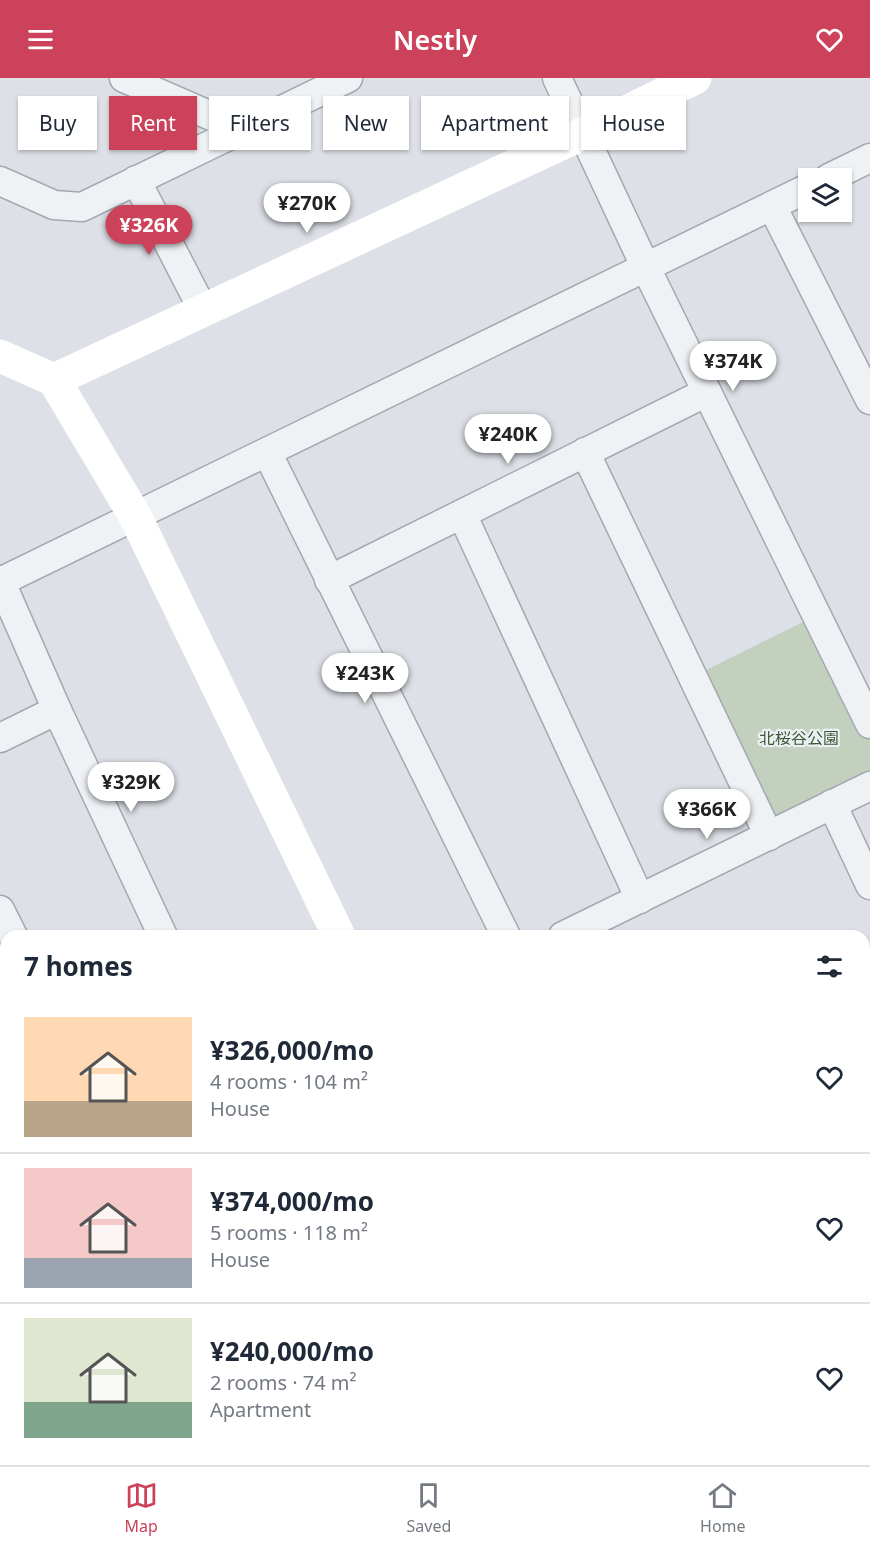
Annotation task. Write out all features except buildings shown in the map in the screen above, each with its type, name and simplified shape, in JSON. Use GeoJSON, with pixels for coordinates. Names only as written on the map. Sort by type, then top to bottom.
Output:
{"type":"FeatureCollection","features":[{"type":"Feature","properties":{"kind":"street"},"geometry":{"type":"LineString","coordinates":[[124,78],[209,115]]}},
{"type":"Feature","properties":{"kind":"street"},"geometry":{"type":"LineString","coordinates":[[310,96],[348,78]]}},
{"type":"Feature","properties":{"kind":"street"},"geometry":{"type":"LineString","coordinates":[[557,78],[581,132]]}},
{"type":"Feature","properties":{"kind":"street"},"geometry":{"type":"LineString","coordinates":[[659,96],[695,78]]}},
{"type":"Feature","properties":{"kind":"street"},"geometry":{"type":"LineString","coordinates":[[54,380],[581,134]]}},
{"type":"Feature","properties":{"kind":"street"},"geometry":{"type":"LineString","coordinates":[[0,181],[54,205],[82,207],[209,145]]}},
{"type":"Feature","properties":{"kind":"street"},"geometry":{"type":"LineString","coordinates":[[590,150],[870,724]]}},
{"type":"Feature","properties":{"kind":"street"},"geometry":{"type":"LineString","coordinates":[[849,168],[870,158]]}},
{"type":"Feature","properties":{"kind":"street"},"geometry":{"type":"LineString","coordinates":[[136,180],[203,310]]}},
{"type":"Feature","properties":{"kind":"street"},"geometry":{"type":"LineString","coordinates":[[160,930],[57,710],[0,581],[798,193]]}},
{"type":"Feature","properties":{"kind":"street"},"geometry":{"type":"LineString","coordinates":[[772,206],[870,400]]}},
{"type":"Feature","properties":{"kind":"street"},"geometry":{"type":"LineString","coordinates":[[0,356],[54,380],[135,516],[336,930]]}},
{"type":"Feature","properties":{"kind":"street"},"geometry":{"type":"LineString","coordinates":[[329,580],[707,392]]}},
{"type":"Feature","properties":{"kind":"street"},"geometry":{"type":"LineString","coordinates":[[267,452],[503,930]]}},
{"type":"Feature","properties":{"kind":"street"},"geometry":{"type":"LineString","coordinates":[[585,453],[769,836]]}},
{"type":"Feature","properties":{"kind":"street"},"geometry":{"type":"LineString","coordinates":[[462,514],[640,899]]}},
{"type":"Feature","properties":{"kind":"street"},"geometry":{"type":"LineString","coordinates":[[0,738],[57,710]]}},
{"type":"Feature","properties":{"kind":"street"},"geometry":{"type":"LineString","coordinates":[[575,930],[870,786]]}},
{"type":"Feature","properties":{"kind":"street"},"geometry":{"type":"LineString","coordinates":[[832,804],[870,885]]}},
{"type":"Feature","properties":{"kind":"street"},"geometry":{"type":"LineString","coordinates":[[0,910],[10,930]]}},
{"type":"Feature","properties":{"kind":"green space","name":"北桜谷公園"},"geometry":{"type":"Polygon","coordinates":[[[817,615],[870,724],[870,786],[769,836],[692,677],[817,615]]]}}]}
